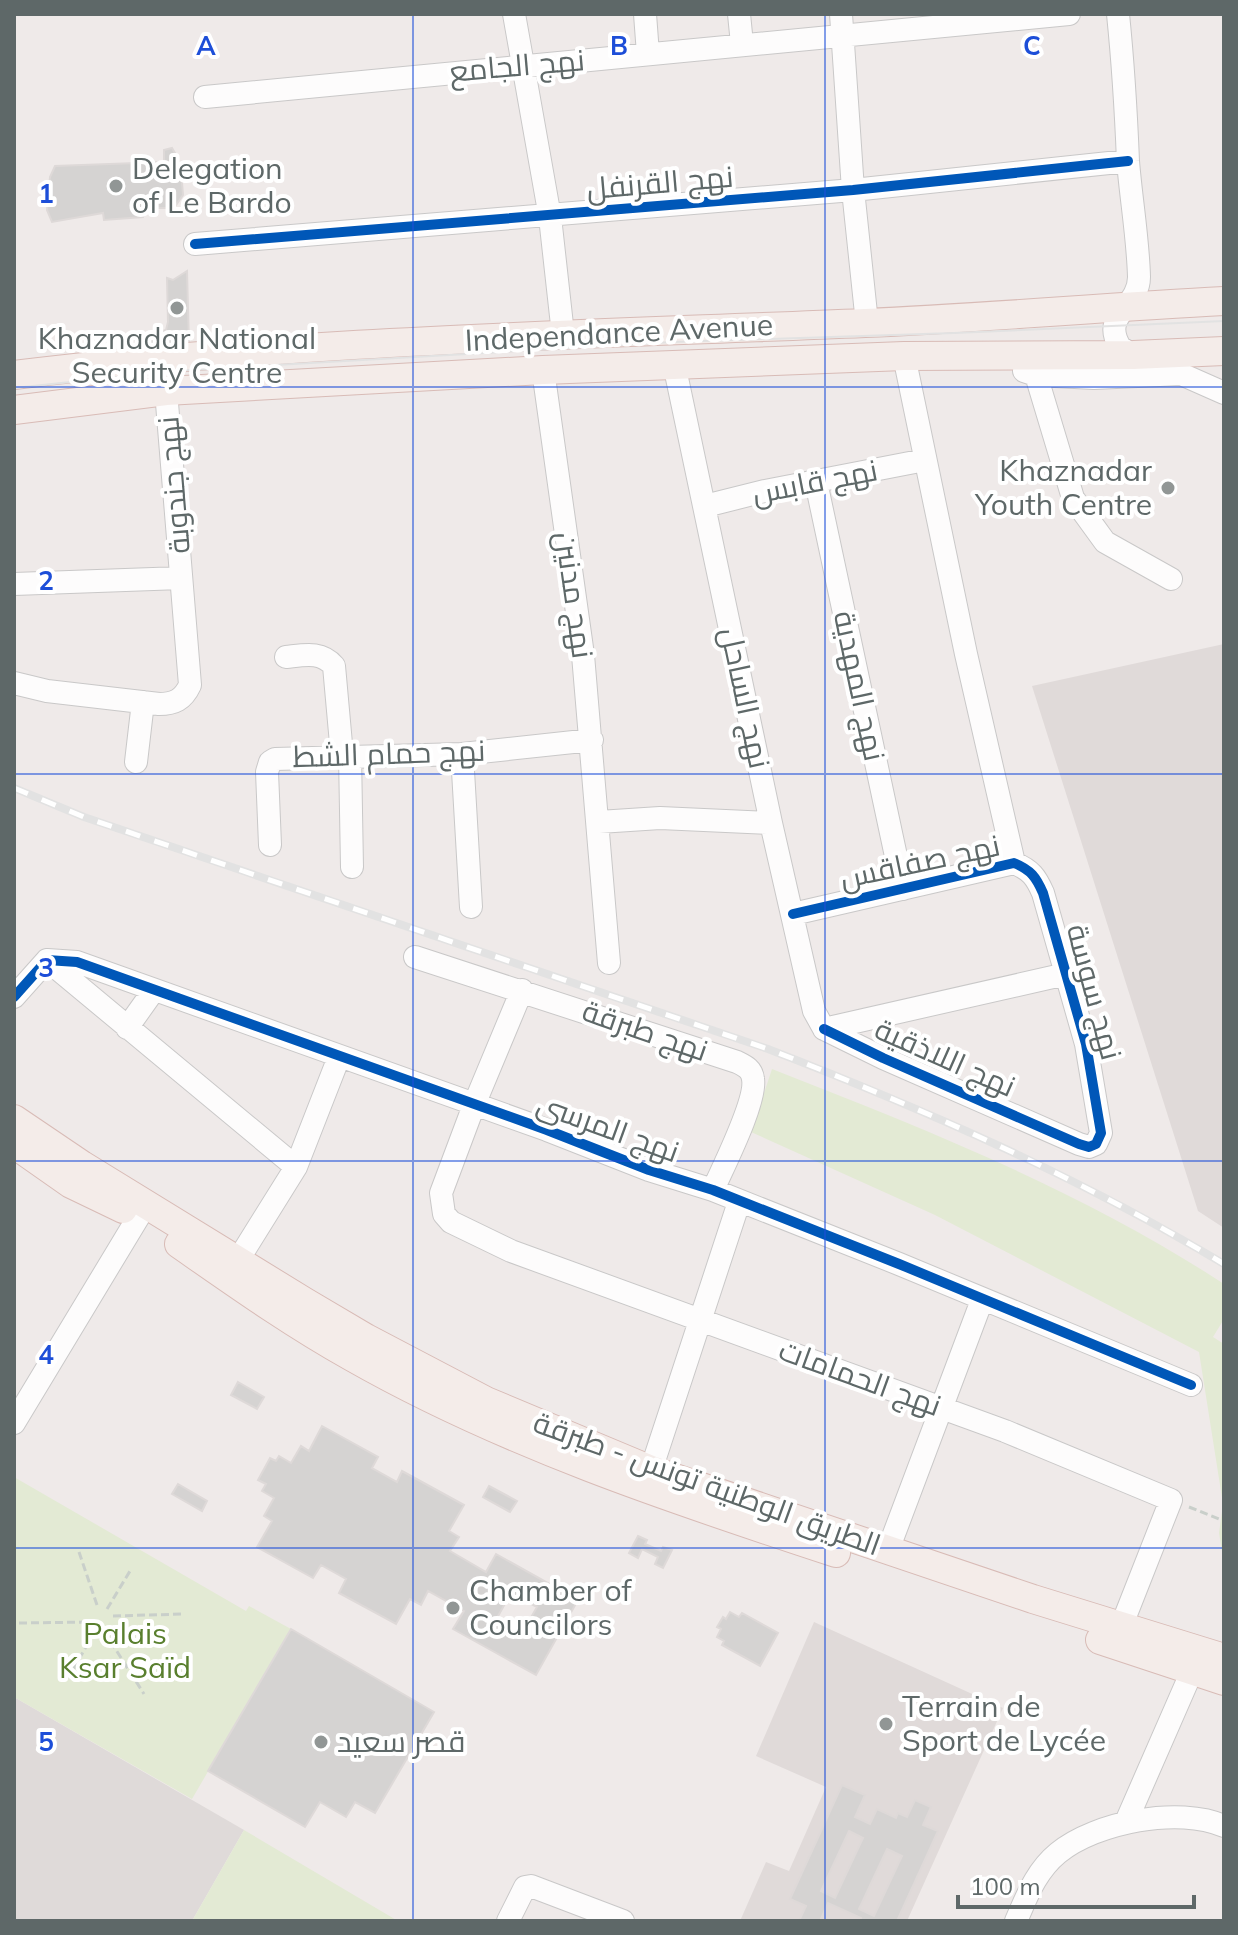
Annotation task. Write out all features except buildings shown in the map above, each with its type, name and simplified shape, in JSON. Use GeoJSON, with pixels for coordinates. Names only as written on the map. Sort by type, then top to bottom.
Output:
{"type":"FeatureCollection","features":[{"type":"Feature","properties":{"kind":"main road","name":"Independance Avenue"},"geometry":{"type":"LineString","coordinates":[[14,375],[131,360],[563,334],[867,323],[1224,301]]}},
{"type":"Feature","properties":{"kind":"main road","name":"Independance Avenue"},"geometry":{"type":"LineString","coordinates":[[14,410],[166,391],[543,370],[978,355],[1133,355],[1181,364],[1224,351]]}},
{"type":"Feature","properties":{"kind":"main road","name":"الطريق الوطنية تونس - طبرقة"},"geometry":{"type":"LineString","coordinates":[[14,1119],[82,1165],[338,1322],[455,1386],[651,1470],[1121,1627],[1224,1658]]}},
{"type":"Feature","properties":{"kind":"main road","name":"الطريق الوطنية تونس - طبرقة"},"geometry":{"type":"LineString","coordinates":[[14,1144],[71,1184],[139,1216],[291,1322],[354,1359],[478,1420],[681,1502],[1224,1681]]}},
{"type":"Feature","properties":{"kind":"street"},"geometry":{"type":"LineString","coordinates":[[514,14],[550,217],[563,334]]}},
{"type":"Feature","properties":{"kind":"street"},"geometry":{"type":"LineString","coordinates":[[645,14],[648,54]]}},
{"type":"Feature","properties":{"kind":"street"},"geometry":{"type":"LineString","coordinates":[[739,14],[742,44]]}},
{"type":"Feature","properties":{"kind":"street","name":"نهج الجامع"},"geometry":{"type":"LineString","coordinates":[[205,97],[742,44],[842,25],[1069,14]]}},
{"type":"Feature","properties":{"kind":"street"},"geometry":{"type":"LineString","coordinates":[[1118,14],[1139,278],[1136,293],[1117,316],[1115,331],[1120,347],[1133,355]]}},
{"type":"Feature","properties":{"kind":"street"},"geometry":{"type":"LineString","coordinates":[[842,25],[853,190],[867,323]]}},
{"type":"Feature","properties":{"kind":"street","name":"نهج القرنفل"},"geometry":{"type":"LineString","coordinates":[[195,244],[550,217],[1128,161]]}},
{"type":"Feature","properties":{"kind":"street"},"geometry":{"type":"LineString","coordinates":[[978,355],[1036,375],[1094,378],[1181,364],[1224,393]]}},
{"type":"Feature","properties":{"kind":"street"},"geometry":{"type":"LineString","coordinates":[[904,356],[1014,863]]}},
{"type":"Feature","properties":{"kind":"street","name":"نهج الساحل"},"geometry":{"type":"LineString","coordinates":[[674,364],[771,823],[814,1011],[824,1029]]}},
{"type":"Feature","properties":{"kind":"street","name":"نهج مدنين"},"geometry":{"type":"LineString","coordinates":[[543,370],[583,655],[609,963]]}},
{"type":"Feature","properties":{"kind":"street"},"geometry":{"type":"LineString","coordinates":[[1036,375],[1073,498],[1105,542],[1171,579]]}},
{"type":"Feature","properties":{"kind":"street","name":"نهج جندوبة"},"geometry":{"type":"LineString","coordinates":[[14,683],[47,691],[171,704],[186,694],[190,685],[166,391]]}},
{"type":"Feature","properties":{"kind":"street","name":"نهج قابس"},"geometry":{"type":"LineString","coordinates":[[705,506],[925,460]]}},
{"type":"Feature","properties":{"kind":"street","name":"نهج المهدية"},"geometry":{"type":"LineString","coordinates":[[816,482],[903,889]]}},
{"type":"Feature","properties":{"kind":"street","name":"نهج جندوبة"},"geometry":{"type":"LineString","coordinates":[[14,584],[181,578]]}},
{"type":"Feature","properties":{"kind":"street"},"geometry":{"type":"LineString","coordinates":[[286,657],[314,654],[334,666],[346,755],[352,867]]}},
{"type":"Feature","properties":{"kind":"street"},"geometry":{"type":"LineString","coordinates":[[136,762],[143,702]]}},
{"type":"Feature","properties":{"kind":"street","name":"نهج حمام الشط"},"geometry":{"type":"LineString","coordinates":[[270,845],[267,778],[270,762],[280,758],[462,754],[592,740]]}},
{"type":"Feature","properties":{"kind":"street"},"geometry":{"type":"LineString","coordinates":[[462,754],[471,907]]}},
{"type":"Feature","properties":{"kind":"street"},"geometry":{"type":"LineString","coordinates":[[599,822],[660,818],[771,823]]}},
{"type":"Feature","properties":{"kind":"street","name":"نهج صفاقس"},"geometry":{"type":"LineString","coordinates":[[793,914],[1014,863],[1036,876],[1043,893]]}},
{"type":"Feature","properties":{"kind":"street","name":"نهج سوسة"},"geometry":{"type":"LineString","coordinates":[[1043,893],[1086,1044],[1101,1133],[1096,1144],[1089,1147],[1047,1129]]}},
{"type":"Feature","properties":{"kind":"street","name":"نهج طبرقة"},"geometry":{"type":"LineString","coordinates":[[415,957],[737,1062],[749,1069],[753,1079],[753,1097],[713,1190]]}},
{"type":"Feature","properties":{"kind":"street"},"geometry":{"type":"LineString","coordinates":[[14,997],[47,960],[296,1167]]}},
{"type":"Feature","properties":{"kind":"street","name":"نهج المرسى"},"geometry":{"type":"LineString","coordinates":[[47,960],[77,962],[649,1170],[713,1190],[1191,1385]]}},
{"type":"Feature","properties":{"kind":"street"},"geometry":{"type":"LineString","coordinates":[[824,1029],[1066,974]]}},
{"type":"Feature","properties":{"kind":"street"},"geometry":{"type":"LineString","coordinates":[[127,1028],[154,990]]}},
{"type":"Feature","properties":{"kind":"street"},"geometry":{"type":"LineString","coordinates":[[474,1105],[522,990]]}},
{"type":"Feature","properties":{"kind":"street","name":"نهج اللاذقية"},"geometry":{"type":"LineString","coordinates":[[824,1029],[1047,1129]]}},
{"type":"Feature","properties":{"kind":"street"},"geometry":{"type":"LineString","coordinates":[[238,1260],[296,1167],[339,1057]]}},
{"type":"Feature","properties":{"kind":"street","name":"نهج الحمامات"},"geometry":{"type":"LineString","coordinates":[[474,1105],[441,1193],[444,1214],[451,1222],[511,1251],[1005,1431],[1171,1500]]}},
{"type":"Feature","properties":{"kind":"street"},"geometry":{"type":"LineString","coordinates":[[651,1470],[739,1202]]}},
{"type":"Feature","properties":{"kind":"street"},"geometry":{"type":"LineString","coordinates":[[14,1423],[139,1216]]}},
{"type":"Feature","properties":{"kind":"street"},"geometry":{"type":"LineString","coordinates":[[888,1550],[982,1300]]}},
{"type":"Feature","properties":{"kind":"street"},"geometry":{"type":"LineString","coordinates":[[1121,1627],[1171,1500]]}},
{"type":"Feature","properties":{"kind":"street"},"geometry":{"type":"LineString","coordinates":[[1126,1822],[1192,1671]]}},
{"type":"Feature","properties":{"kind":"street"},"geometry":{"type":"LineString","coordinates":[[1016,1921],[1036,1877],[1060,1851],[1081,1839],[1126,1822],[1186,1818],[1224,1826]]}},
{"type":"Feature","properties":{"kind":"street"},"geometry":{"type":"LineString","coordinates":[[508,1921],[520,1894],[525,1887],[531,1886],[623,1921]]}},
{"type":"Feature","properties":{"kind":"path"},"geometry":{"type":"LineString","coordinates":[[1171,1500],[1224,1521]]}},
{"type":"Feature","properties":{"kind":"path"},"geometry":{"type":"LineString","coordinates":[[79,1552],[98,1608]]}},
{"type":"Feature","properties":{"kind":"path"},"geometry":{"type":"LineString","coordinates":[[107,1609],[130,1571]]}},
{"type":"Feature","properties":{"kind":"path"},"geometry":{"type":"LineString","coordinates":[[113,1616],[184,1614]]}},
{"type":"Feature","properties":{"kind":"path"},"geometry":{"type":"LineString","coordinates":[[19,1623],[90,1622]]}},
{"type":"Feature","properties":{"kind":"path"},"geometry":{"type":"LineString","coordinates":[[73,1670],[96,1629]]}},
{"type":"Feature","properties":{"kind":"path"},"geometry":{"type":"LineString","coordinates":[[104,1631],[144,1694]]}},
{"type":"Feature","properties":{"kind":"shaded area"},"geometry":{"type":"Polygon","coordinates":[[[1224,644],[1224,1228],[1198,1211],[1032,686],[1224,644]]]}},
{"type":"Feature","properties":{"kind":"shaded area"},"geometry":{"type":"Polygon","coordinates":[[[814,1622],[1003,1708],[907,1921],[740,1921],[766,1862],[789,1871],[826,1787],[756,1756],[814,1622]]]}},
{"type":"Feature","properties":{"kind":"shaded area"},"geometry":{"type":"Polygon","coordinates":[[[14,1697],[244,1830],[192,1921],[14,1921],[14,1697]]]}},
{"type":"Feature","properties":{"kind":"green space"},"geometry":{"type":"Polygon","coordinates":[[[772,1069],[889,1115],[1061,1192],[1171,1251],[1224,1284],[1224,1319],[1213,1337],[1224,1344],[1224,1563],[1219,1533],[1223,1504],[1199,1352],[935,1215],[751,1132],[772,1069]]]}},
{"type":"Feature","properties":{"kind":"green space","name":"Palais Ksar Saïd"},"geometry":{"type":"Polygon","coordinates":[[[14,1477],[246,1611],[249,1606],[291,1629],[192,1799],[14,1697],[14,1477]]]}},
{"type":"Feature","properties":{"kind":"green space"},"geometry":{"type":"Polygon","coordinates":[[[244,1830],[398,1921],[192,1921],[244,1830]]]}},
{"type":"Feature","properties":{"kind":"tram line"},"geometry":{"type":"LineString","coordinates":[[14,388],[174,371],[673,342],[1224,321]]}},
{"type":"Feature","properties":{"kind":"railway"},"geometry":{"type":"LineString","coordinates":[[14,788],[84,817],[768,1049],[827,1072],[1058,1174],[1224,1264]]}},
{"type":"Feature","properties":{"kind":"cycle path"},"geometry":{"type":"LineString","coordinates":[[195,244],[853,190],[1128,161]]}},
{"type":"Feature","properties":{"kind":"cycle path"},"geometry":{"type":"LineString","coordinates":[[793,914],[1014,863],[1025,868],[1043,893],[1086,1044],[1101,1133],[1096,1144],[1089,1147],[1079,1144],[824,1029]]}},
{"type":"Feature","properties":{"kind":"cycle path"},"geometry":{"type":"LineString","coordinates":[[14,997],[47,960],[77,962],[547,1130],[649,1170],[713,1190],[1191,1385]]}},
{"type":"Feature","properties":{"kind":"place","name":"Delegation of Le Bardo"},"geometry":{"type":"Point","coordinates":[116,186]}},
{"type":"Feature","properties":{"kind":"place","name":"Khaznadar National Security Centre"},"geometry":{"type":"Point","coordinates":[177,308]}},
{"type":"Feature","properties":{"kind":"place","name":"Khaznadar Youth Centre"},"geometry":{"type":"Point","coordinates":[1168,488]}},
{"type":"Feature","properties":{"kind":"place","name":"Chamber of Councilors"},"geometry":{"type":"Point","coordinates":[453,1608]}},
{"type":"Feature","properties":{"kind":"place","name":"Terrain de Sport de Lycée"},"geometry":{"type":"Point","coordinates":[886,1724]}},
{"type":"Feature","properties":{"kind":"place","name":"قصر سعيد"},"geometry":{"type":"Point","coordinates":[321,1742]}}]}
